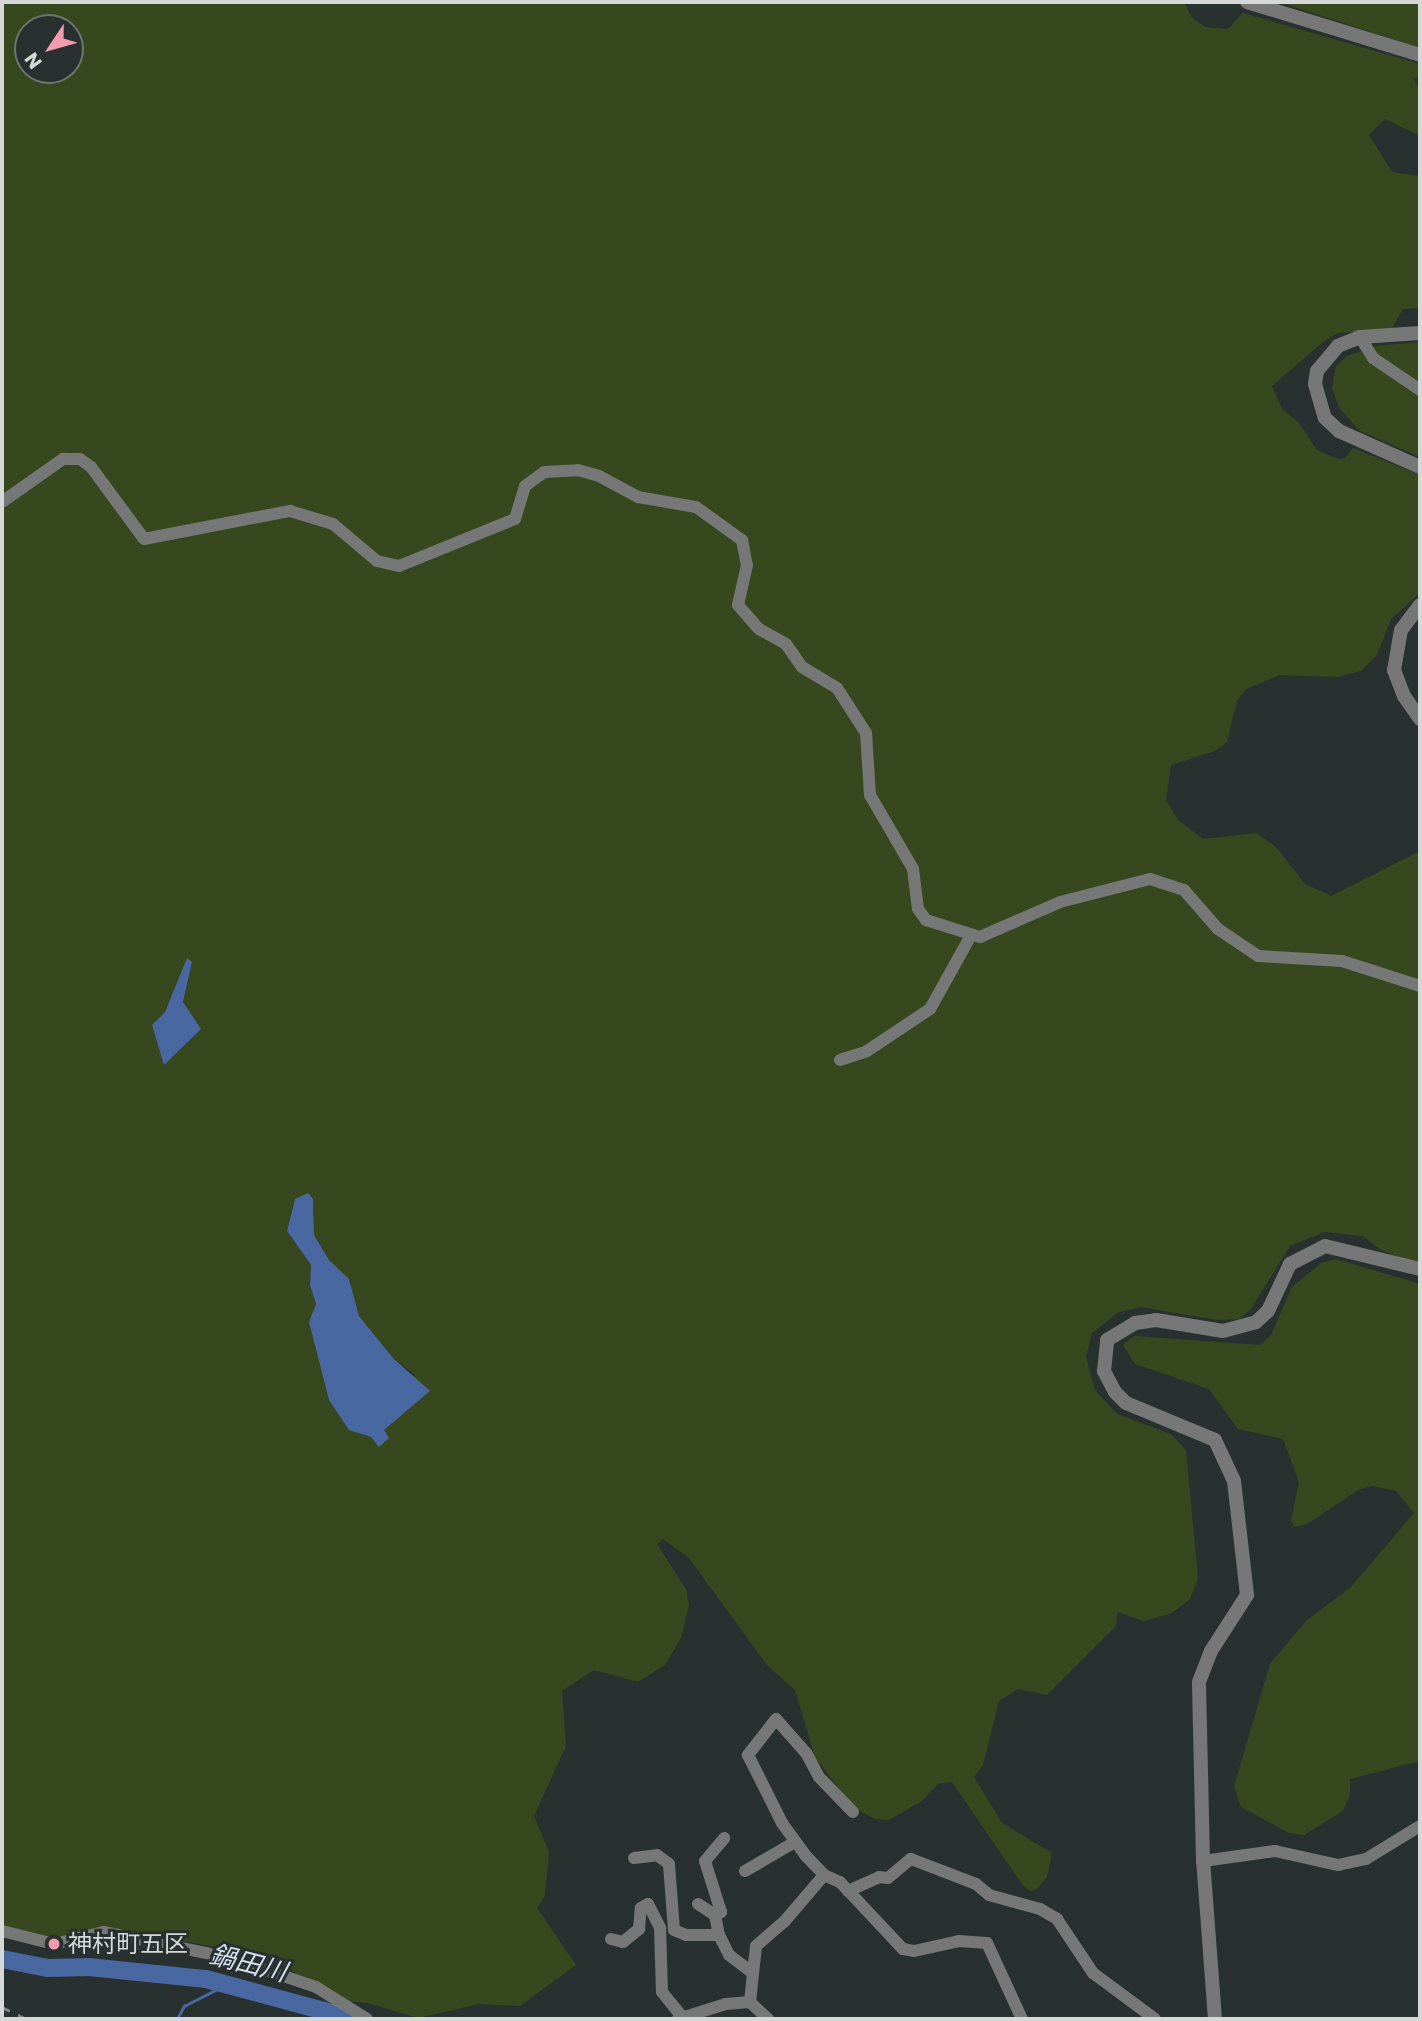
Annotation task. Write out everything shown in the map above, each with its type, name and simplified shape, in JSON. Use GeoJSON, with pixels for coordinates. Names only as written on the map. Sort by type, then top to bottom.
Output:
{"type":"FeatureCollection","features":[{"type":"Feature","properties":{"kind":"street"},"geometry":{"type":"LineString","coordinates":[[1247,2],[1420,55]]}},
{"type":"Feature","properties":{"kind":"street"},"geometry":{"type":"LineString","coordinates":[[1420,333],[1360,337],[1338,346],[1317,371],[1318,401],[1325,418],[1358,441],[1420,467]]}},
{"type":"Feature","properties":{"kind":"street"},"geometry":{"type":"LineString","coordinates":[[1360,337],[1373,358],[1420,390]]}},
{"type":"Feature","properties":{"kind":"street"},"geometry":{"type":"LineString","coordinates":[[2,502],[63,459],[79,459],[91,467],[144,538],[156,540],[254,515],[290,511],[333,524],[377,561],[400,566],[515,519],[525,486],[544,471],[589,473],[638,497],[707,510],[742,540],[746,551],[738,605],[759,629],[786,644],[802,667],[837,688],[866,733],[870,795],[913,869],[918,909],[926,919],[970,937],[1013,925],[1060,902],[1150,878],[1184,890],[1218,929],[1258,956],[1342,961],[1420,986]]}},
{"type":"Feature","properties":{"kind":"street"},"geometry":{"type":"LineString","coordinates":[[1420,605],[1401,630],[1394,670],[1404,696],[1420,719]]}},
{"type":"Feature","properties":{"kind":"street"},"geometry":{"type":"LineString","coordinates":[[840,1060],[867,1051],[930,1009],[970,937]]}},
{"type":"Feature","properties":{"kind":"street"},"geometry":{"type":"LineString","coordinates":[[1215,2019],[1203,1861],[1199,1682],[1211,1651],[1247,1594],[1234,1480],[1214,1440],[1126,1402],[1115,1392],[1104,1371],[1107,1340],[1135,1323],[1156,1320],[1223,1331],[1256,1322],[1268,1311],[1290,1264],[1325,1246],[1420,1269]]}},
{"type":"Feature","properties":{"kind":"street"},"geometry":{"type":"LineString","coordinates":[[853,1812],[819,1777],[806,1753],[776,1719],[748,1755],[795,1842],[824,1875],[848,1891],[903,1949],[914,1951],[959,1941],[987,1942],[1022,2019]]}},
{"type":"Feature","properties":{"kind":"street"},"geometry":{"type":"LineString","coordinates":[[1203,1861],[1275,1851],[1338,1864],[1366,1859],[1420,1826]]}},
{"type":"Feature","properties":{"kind":"street"},"geometry":{"type":"LineString","coordinates":[[715,1915],[721,1912],[705,1861],[724,1839]]}},
{"type":"Feature","properties":{"kind":"street"},"geometry":{"type":"LineString","coordinates":[[745,1871],[795,1842]]}},
{"type":"Feature","properties":{"kind":"street"},"geometry":{"type":"LineString","coordinates":[[634,1858],[657,1855],[669,1864],[674,1930]]}},
{"type":"Feature","properties":{"kind":"street"},"geometry":{"type":"LineString","coordinates":[[848,1891],[879,1877],[888,1878],[911,1859],[976,1884],[989,1895],[1040,1909],[1057,1919],[1093,1973],[1155,2019]]}},
{"type":"Feature","properties":{"kind":"street"},"geometry":{"type":"LineString","coordinates":[[750,2003],[750,1971],[756,1946],[784,1922],[824,1875]]}},
{"type":"Feature","properties":{"kind":"street"},"geometry":{"type":"LineString","coordinates":[[611,1939],[622,1942],[639,1929],[640,1908],[648,1904],[660,1928],[662,1992],[680,2018],[726,2004],[750,2003],[768,2019]]}},
{"type":"Feature","properties":{"kind":"street"},"geometry":{"type":"LineString","coordinates":[[698,1904],[715,1915],[719,1935],[730,1955],[750,1971]]}},
{"type":"Feature","properties":{"kind":"street"},"geometry":{"type":"LineString","coordinates":[[660,1928],[687,1935],[719,1935]]}},
{"type":"Feature","properties":{"kind":"street"},"geometry":{"type":"LineString","coordinates":[[2,1931],[54,1944],[104,1932],[234,1959],[316,1987],[367,2019]]}},
{"type":"Feature","properties":{"kind":"green space"},"geometry":{"type":"Polygon","coordinates":[[[2,2],[1184,2],[1192,18],[1205,27],[1228,29],[1243,13],[1420,64],[1420,79],[1413,78],[1420,90],[1420,136],[1385,119],[1369,135],[1392,172],[1420,176],[1420,308],[1403,309],[1391,330],[1338,333],[1324,341],[1272,386],[1282,409],[1299,423],[1317,450],[1338,459],[1345,458],[1353,448],[1420,475],[1420,593],[1391,619],[1377,655],[1361,671],[1338,677],[1280,675],[1246,689],[1237,701],[1227,742],[1215,751],[1171,765],[1166,800],[1178,820],[1203,839],[1256,833],[1276,847],[1305,884],[1331,896],[1420,851],[1420,1265],[1381,1250],[1363,1236],[1324,1232],[1290,1246],[1251,1309],[1239,1319],[1217,1320],[1140,1307],[1117,1313],[1092,1333],[1086,1357],[1095,1390],[1117,1414],[1171,1434],[1186,1450],[1198,1578],[1190,1599],[1172,1613],[1144,1621],[1118,1612],[1115,1627],[1047,1695],[1018,1689],[999,1701],[983,1765],[974,1777],[1002,1823],[1052,1853],[1047,1877],[1038,1888],[1031,1891],[1024,1887],[952,1782],[938,1784],[922,1801],[889,1820],[875,1819],[853,1807],[815,1757],[795,1690],[767,1665],[689,1558],[663,1539],[657,1544],[686,1589],[689,1605],[681,1638],[665,1665],[638,1682],[594,1670],[562,1691],[566,1746],[534,1816],[549,1852],[545,1895],[537,1908],[576,1965],[520,2006],[479,2004],[418,2018],[368,2003],[345,2001],[280,1964],[241,1952],[105,1926],[51,1939],[2,1925],[2,2]],[[187,959],[165,1012],[152,1025],[164,1064],[198,1024],[183,1002],[192,962],[187,959]],[[295,1199],[287,1231],[311,1265],[310,1285],[316,1304],[312,1319],[349,1429],[371,1437],[384,1430],[415,1375],[393,1358],[359,1316],[350,1294],[351,1282],[329,1260],[314,1235],[314,1208],[295,1199]]]}},
{"type":"Feature","properties":{"kind":"green space"},"geometry":{"type":"Polygon","coordinates":[[[1279,2],[1420,2],[1420,48],[1279,2]]]}},
{"type":"Feature","properties":{"kind":"green space"},"geometry":{"type":"Polygon","coordinates":[[[1420,342],[1420,457],[1360,431],[1340,409],[1332,388],[1336,366],[1347,356],[1376,346],[1420,342]]]}},
{"type":"Feature","properties":{"kind":"green space"},"geometry":{"type":"Polygon","coordinates":[[[1336,1259],[1420,1284],[1420,1761],[1350,1779],[1350,1795],[1343,1811],[1304,1835],[1289,1833],[1241,1807],[1234,1786],[1270,1664],[1306,1621],[1351,1587],[1414,1513],[1396,1491],[1373,1486],[1358,1490],[1307,1524],[1294,1527],[1291,1520],[1299,1482],[1283,1439],[1238,1429],[1209,1389],[1135,1364],[1123,1345],[1134,1336],[1260,1345],[1271,1335],[1292,1287],[1321,1263],[1336,1259]]]}},
{"type":"Feature","properties":{"kind":"water"},"geometry":{"type":"Polygon","coordinates":[[[187,958],[192,962],[183,1002],[201,1029],[164,1065],[152,1025],[165,1012],[187,958]]]}},
{"type":"Feature","properties":{"kind":"water"},"geometry":{"type":"Polygon","coordinates":[[[308,1193],[313,1199],[314,1235],[329,1260],[349,1279],[359,1316],[393,1358],[430,1391],[384,1430],[389,1438],[379,1447],[371,1437],[349,1430],[329,1400],[309,1322],[316,1304],[310,1285],[311,1265],[287,1231],[295,1199],[308,1193]]]}},
{"type":"Feature","properties":{"kind":"waterway","name":"鍋田川"},"geometry":{"type":"LineString","coordinates":[[2,1959],[48,1968],[89,1967],[206,1979],[354,2019]]}},
{"type":"Feature","properties":{"kind":"waterway"},"geometry":{"type":"LineString","coordinates":[[177,2019],[184,2006],[227,1984]]}},
{"type":"Feature","properties":{"kind":"railway"},"geometry":{"type":"LineString","coordinates":[[2,2007],[27,2019]]}},
{"type":"Feature","properties":{"kind":"place","name":"神村町五区"},"geometry":{"type":"Point","coordinates":[54,1944]}}]}
